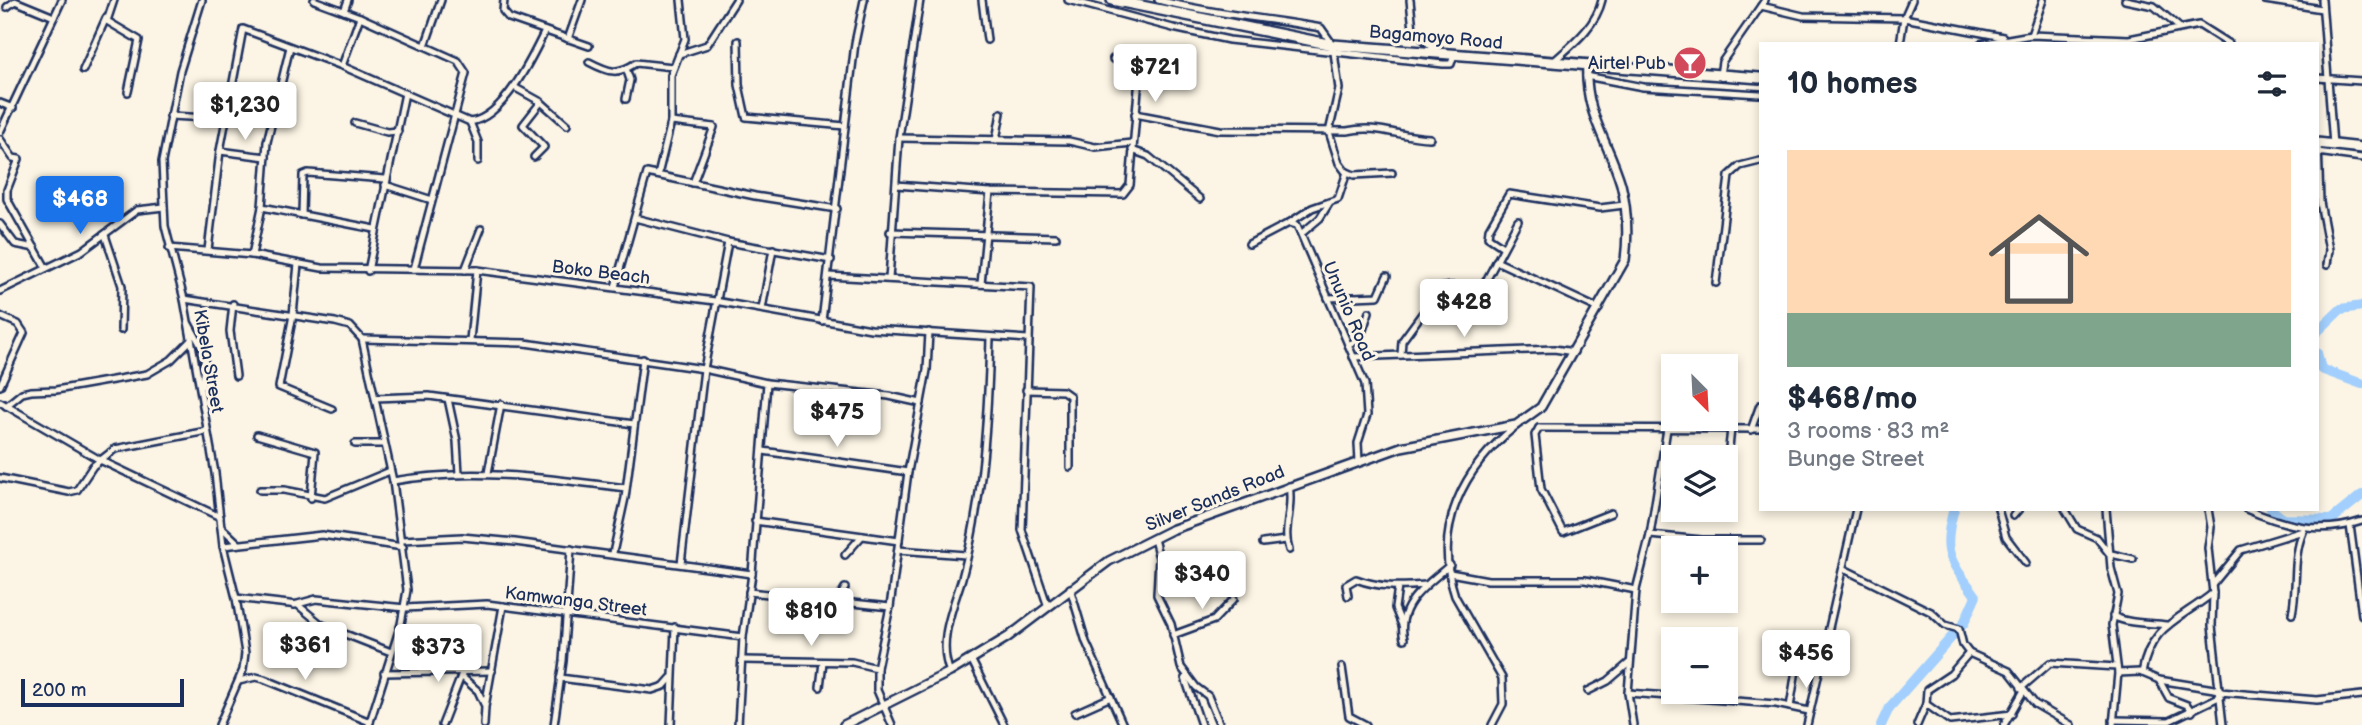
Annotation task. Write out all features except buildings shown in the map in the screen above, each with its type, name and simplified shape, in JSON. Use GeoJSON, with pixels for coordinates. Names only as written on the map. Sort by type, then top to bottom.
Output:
{"type":"FeatureCollection","features":[{"type":"Feature","properties":{"kind":"highway","name":"Bagamoyo Road"},"geometry":{"type":"LineString","coordinates":[[1112,0],[1172,9],[1333,49],[1438,52],[1759,78]]}},
{"type":"Feature","properties":{"kind":"highway"},"geometry":{"type":"LineString","coordinates":[[2319,147],[2333,145],[2362,148]]}},
{"type":"Feature","properties":{"kind":"street"},"geometry":{"type":"LineString","coordinates":[[0,132],[62,0]]}},
{"type":"Feature","properties":{"kind":"street"},"geometry":{"type":"LineString","coordinates":[[83,70],[114,0]]}},
{"type":"Feature","properties":{"kind":"street","name":"Kibela Street"},"geometry":{"type":"LineString","coordinates":[[202,0],[170,116],[162,162],[169,248],[184,299],[201,392],[220,517],[219,526],[236,598],[245,653],[239,681],[219,725]]}},
{"type":"Feature","properties":{"kind":"street"},"geometry":{"type":"LineString","coordinates":[[314,0],[360,17],[458,61],[466,73],[414,270]]}},
{"type":"Feature","properties":{"kind":"street"},"geometry":{"type":"LineString","coordinates":[[344,11],[348,0]]}},
{"type":"Feature","properties":{"kind":"street"},"geometry":{"type":"LineString","coordinates":[[425,46],[440,0]]}},
{"type":"Feature","properties":{"kind":"street"},"geometry":{"type":"LineString","coordinates":[[504,0],[502,7],[505,16],[589,46]]}},
{"type":"Feature","properties":{"kind":"street"},"geometry":{"type":"LineString","coordinates":[[568,39],[582,0]]}},
{"type":"Feature","properties":{"kind":"street"},"geometry":{"type":"LineString","coordinates":[[658,175],[671,122],[673,67],[685,39],[681,0]]}},
{"type":"Feature","properties":{"kind":"street"},"geometry":{"type":"LineString","coordinates":[[679,54],[707,46],[736,0]]}},
{"type":"Feature","properties":{"kind":"street"},"geometry":{"type":"LineString","coordinates":[[822,321],[855,43],[864,0]]}},
{"type":"Feature","properties":{"kind":"street"},"geometry":{"type":"LineString","coordinates":[[889,279],[890,232],[900,138],[920,0]]}},
{"type":"Feature","properties":{"kind":"street"},"geometry":{"type":"LineString","coordinates":[[982,0],[987,40]]}},
{"type":"Feature","properties":{"kind":"street"},"geometry":{"type":"LineString","coordinates":[[1068,0],[1195,33],[1451,64],[1454,54]]}},
{"type":"Feature","properties":{"kind":"street"},"geometry":{"type":"LineString","coordinates":[[1158,0],[1172,9],[1321,28],[1333,49],[1339,89],[1329,132],[1339,163],[1347,172],[1392,173]]}},
{"type":"Feature","properties":{"kind":"street"},"geometry":{"type":"LineString","coordinates":[[1410,0],[1413,30],[1438,52]]}},
{"type":"Feature","properties":{"kind":"street"},"geometry":{"type":"LineString","coordinates":[[1551,63],[1577,41],[1599,10],[1602,0]]}},
{"type":"Feature","properties":{"kind":"street"},"geometry":{"type":"LineString","coordinates":[[1900,42],[1903,18],[1912,0]]}},
{"type":"Feature","properties":{"kind":"street"},"geometry":{"type":"LineString","coordinates":[[2031,34],[2043,0]]}},
{"type":"Feature","properties":{"kind":"street"},"geometry":{"type":"LineString","coordinates":[[2125,0],[2154,6],[2180,28]]}},
{"type":"Feature","properties":{"kind":"street"},"geometry":{"type":"LineString","coordinates":[[2265,0],[2322,9]]}},
{"type":"Feature","properties":{"kind":"street"},"geometry":{"type":"LineString","coordinates":[[2322,0],[2333,145]]}},
{"type":"Feature","properties":{"kind":"street"},"geometry":{"type":"LineString","coordinates":[[7,7],[15,1],[54,17]]}},
{"type":"Feature","properties":{"kind":"street"},"geometry":{"type":"LineString","coordinates":[[1720,75],[1722,62],[1763,3],[1803,16],[1903,18],[2006,37]]}},
{"type":"Feature","properties":{"kind":"street"},"geometry":{"type":"LineString","coordinates":[[342,66],[360,17]]}},
{"type":"Feature","properties":{"kind":"street"},"geometry":{"type":"LineString","coordinates":[[106,18],[108,23],[139,40],[128,92]]}},
{"type":"Feature","properties":{"kind":"street"},"geometry":{"type":"LineString","coordinates":[[1987,42],[2031,34],[2129,39],[2199,25],[2226,42]]}},
{"type":"Feature","properties":{"kind":"street"},"geometry":{"type":"LineString","coordinates":[[208,250],[220,151],[243,29],[342,66],[470,122],[478,142],[478,161]]}},
{"type":"Feature","properties":{"kind":"street"},"geometry":{"type":"LineString","coordinates":[[470,122],[494,108],[514,87],[545,31]]}},
{"type":"Feature","properties":{"kind":"street"},"geometry":{"type":"LineString","coordinates":[[738,41],[739,85],[746,117],[845,126]]}},
{"type":"Feature","properties":{"kind":"street"},"geometry":{"type":"LineString","coordinates":[[252,255],[262,207],[271,121],[290,47]]}},
{"type":"Feature","properties":{"kind":"street"},"geometry":{"type":"LineString","coordinates":[[896,185],[990,192],[1123,194],[1130,185],[1138,72],[1131,63],[1113,59]]}},
{"type":"Feature","properties":{"kind":"street"},"geometry":{"type":"LineString","coordinates":[[589,62],[607,70],[626,71],[636,63],[673,67]]}},
{"type":"Feature","properties":{"kind":"street"},"geometry":{"type":"LineString","coordinates":[[1492,725],[1503,704],[1502,678],[1455,596],[1450,573],[1449,537],[1456,502],[1466,477],[1494,443],[1541,407],[1625,260],[1624,205],[1619,178],[1590,108],[1587,64]]}},
{"type":"Feature","properties":{"kind":"street"},"geometry":{"type":"LineString","coordinates":[[626,71],[630,80],[626,99]]}},
{"type":"Feature","properties":{"kind":"street"},"geometry":{"type":"LineString","coordinates":[[1586,76],[1636,86],[1759,94]]}},
{"type":"Feature","properties":{"kind":"street"},"geometry":{"type":"LineString","coordinates":[[2319,78],[2362,81]]}},
{"type":"Feature","properties":{"kind":"street"},"geometry":{"type":"LineString","coordinates":[[514,87],[541,102],[567,125]]}},
{"type":"Feature","properties":{"kind":"street"},"geometry":{"type":"LineString","coordinates":[[368,271],[405,93]]}},
{"type":"Feature","properties":{"kind":"street"},"geometry":{"type":"LineString","coordinates":[[534,157],[544,147],[523,125],[541,102]]}},
{"type":"Feature","properties":{"kind":"street"},"geometry":{"type":"LineString","coordinates":[[0,103],[12,108]]}},
{"type":"Feature","properties":{"kind":"street"},"geometry":{"type":"LineString","coordinates":[[996,141],[1001,113]]}},
{"type":"Feature","properties":{"kind":"street"},"geometry":{"type":"LineString","coordinates":[[1135,114],[1220,130],[1329,132],[1384,128],[1406,137],[1430,138]]}},
{"type":"Feature","properties":{"kind":"street"},"geometry":{"type":"LineString","coordinates":[[170,116],[227,119]]}},
{"type":"Feature","properties":{"kind":"street"},"geometry":{"type":"LineString","coordinates":[[671,122],[714,127],[693,183]]}},
{"type":"Feature","properties":{"kind":"street"},"geometry":{"type":"LineString","coordinates":[[355,123],[387,132],[398,131]]}},
{"type":"Feature","properties":{"kind":"street"},"geometry":{"type":"LineString","coordinates":[[900,138],[1069,141],[1096,147],[1132,147],[1149,156],[1200,199]]}},
{"type":"Feature","properties":{"kind":"street"},"geometry":{"type":"LineString","coordinates":[[0,139],[13,158],[19,159],[7,190],[7,199],[46,268]]}},
{"type":"Feature","properties":{"kind":"street"},"geometry":{"type":"LineString","coordinates":[[2319,147],[2362,158]]}},
{"type":"Feature","properties":{"kind":"street"},"geometry":{"type":"LineString","coordinates":[[220,151],[266,157]]}},
{"type":"Feature","properties":{"kind":"street"},"geometry":{"type":"LineString","coordinates":[[1716,283],[1729,176],[1740,166],[1759,160]]}},
{"type":"Feature","properties":{"kind":"street"},"geometry":{"type":"LineString","coordinates":[[1249,244],[1311,208],[1341,195],[1347,172]]}},
{"type":"Feature","properties":{"kind":"street"},"geometry":{"type":"LineString","coordinates":[[302,215],[301,187],[303,176],[308,173],[385,182],[432,200]]}},
{"type":"Feature","properties":{"kind":"street"},"geometry":{"type":"LineString","coordinates":[[615,287],[645,174],[836,209]]}},
{"type":"Feature","properties":{"kind":"street"},"geometry":{"type":"LineString","coordinates":[[2319,184],[2329,250],[2327,265]]}},
{"type":"Feature","properties":{"kind":"street"},"geometry":{"type":"LineString","coordinates":[[981,284],[990,192]]}},
{"type":"Feature","properties":{"kind":"street"},"geometry":{"type":"LineString","coordinates":[[1503,247],[1488,237],[1489,229],[1509,194],[1601,208],[1624,205]]}},
{"type":"Feature","properties":{"kind":"street"},"geometry":{"type":"LineString","coordinates":[[1301,234],[1320,218],[1329,202]]}},
{"type":"Feature","properties":{"kind":"street"},"geometry":{"type":"LineString","coordinates":[[0,291],[82,251],[137,210],[164,207]]}},
{"type":"Feature","properties":{"kind":"street"},"geometry":{"type":"LineString","coordinates":[[262,207],[375,229]]}},
{"type":"Feature","properties":{"kind":"street"},"geometry":{"type":"LineString","coordinates":[[635,218],[728,242],[831,260]]}},
{"type":"Feature","properties":{"kind":"street"},"geometry":{"type":"LineString","coordinates":[[1401,355],[1402,341],[1441,288],[1452,286],[1476,295],[1518,220]]}},
{"type":"Feature","properties":{"kind":"street","name":"Ununio Road"},"geometry":{"type":"LineString","coordinates":[[1289,223],[1295,223],[1301,234],[1367,392],[1367,415],[1358,443],[1359,461]]}},
{"type":"Feature","properties":{"kind":"street"},"geometry":{"type":"LineString","coordinates":[[0,224],[15,244],[35,248]]}},
{"type":"Feature","properties":{"kind":"street"},"geometry":{"type":"LineString","coordinates":[[465,270],[481,229]]}},
{"type":"Feature","properties":{"kind":"street"},"geometry":{"type":"LineString","coordinates":[[890,232],[1056,237]]}},
{"type":"Feature","properties":{"kind":"street"},"geometry":{"type":"LineString","coordinates":[[105,235],[122,286],[121,330]]}},
{"type":"Feature","properties":{"kind":"street"},"geometry":{"type":"LineString","coordinates":[[681,564],[704,369],[728,242]]}},
{"type":"Feature","properties":{"kind":"street","name":"Boko Beach"},"geometry":{"type":"LineString","coordinates":[[169,248],[252,255],[298,264],[368,271],[477,270],[715,301],[871,330],[1029,339]]}},
{"type":"Feature","properties":{"kind":"street"},"geometry":{"type":"LineString","coordinates":[[762,309],[773,249]]}},
{"type":"Feature","properties":{"kind":"street"},"geometry":{"type":"LineString","coordinates":[[1496,261],[1599,309]]}},
{"type":"Feature","properties":{"kind":"street"},"geometry":{"type":"LineString","coordinates":[[298,264],[293,315],[279,387],[332,409]]}},
{"type":"Feature","properties":{"kind":"street"},"geometry":{"type":"LineString","coordinates":[[470,340],[477,270]]}},
{"type":"Feature","properties":{"kind":"street"},"geometry":{"type":"LineString","coordinates":[[828,276],[1031,287],[1022,530],[1048,608]]}},
{"type":"Feature","properties":{"kind":"street"},"geometry":{"type":"LineString","coordinates":[[1328,298],[1378,296],[1387,276]]}},
{"type":"Feature","properties":{"kind":"street"},"geometry":{"type":"LineString","coordinates":[[184,299],[233,304],[350,326],[362,339],[393,481],[402,540],[406,572],[405,608],[369,724],[264,679],[256,677],[239,681]]}},
{"type":"Feature","properties":{"kind":"street"},"geometry":{"type":"LineString","coordinates":[[233,304],[230,331],[236,376]]}},
{"type":"Feature","properties":{"kind":"street"},"geometry":{"type":"LineString","coordinates":[[1348,345],[1360,339],[1369,312]]}},
{"type":"Feature","properties":{"kind":"street"},"geometry":{"type":"LineString","coordinates":[[0,316],[19,324],[24,333],[0,386]]}},
{"type":"Feature","properties":{"kind":"street"},"geometry":{"type":"LineString","coordinates":[[187,321],[205,353],[206,366],[201,392]]}},
{"type":"Feature","properties":{"kind":"street"},"geometry":{"type":"LineString","coordinates":[[892,725],[877,690],[877,668],[890,607],[929,332]]}},
{"type":"Feature","properties":{"kind":"street"},"geometry":{"type":"LineString","coordinates":[[950,672],[943,651],[966,555],[984,437],[990,337]]}},
{"type":"Feature","properties":{"kind":"street"},"geometry":{"type":"LineString","coordinates":[[362,339],[470,340],[525,344],[643,359],[767,383],[889,396],[921,403]]}},
{"type":"Feature","properties":{"kind":"street"},"geometry":{"type":"LineString","coordinates":[[190,341],[171,360],[147,373],[55,390],[31,391],[3,404],[100,460],[220,517]]}},
{"type":"Feature","properties":{"kind":"street"},"geometry":{"type":"LineString","coordinates":[[1353,357],[1554,349],[1574,352]]}},
{"type":"Feature","properties":{"kind":"street"},"geometry":{"type":"LineString","coordinates":[[613,553],[626,488],[643,359]]}},
{"type":"Feature","properties":{"kind":"street"},"geometry":{"type":"LineString","coordinates":[[738,725],[743,638],[752,574],[767,383]]}},
{"type":"Feature","properties":{"kind":"street"},"geometry":{"type":"LineString","coordinates":[[1026,390],[1063,391],[1070,396],[1070,467]]}},
{"type":"Feature","properties":{"kind":"street"},"geometry":{"type":"LineString","coordinates":[[374,398],[448,398],[634,424]]}},
{"type":"Feature","properties":{"kind":"street"},"geometry":{"type":"LineString","coordinates":[[448,398],[457,441],[458,474]]}},
{"type":"Feature","properties":{"kind":"street"},"geometry":{"type":"LineString","coordinates":[[488,473],[501,404]]}},
{"type":"Feature","properties":{"kind":"street"},"geometry":{"type":"LineString","coordinates":[[1530,417],[1539,428]]}},
{"type":"Feature","properties":{"kind":"street"},"geometry":{"type":"LineString","coordinates":[[1751,430],[1759,418]]}},
{"type":"Feature","properties":{"kind":"street","name":"Silver Sands Road"},"geometry":{"type":"LineString","coordinates":[[844,725],[950,672],[1033,621],[1070,588],[1109,561],[1154,539],[1289,486],[1401,447],[1446,436],[1516,425]]}},
{"type":"Feature","properties":{"kind":"street"},"geometry":{"type":"LineString","coordinates":[[1539,428],[1661,429]]}},
{"type":"Feature","properties":{"kind":"street"},"geometry":{"type":"LineString","coordinates":[[1539,428],[1535,435],[1541,489],[1563,532],[1611,513]]}},
{"type":"Feature","properties":{"kind":"street"},"geometry":{"type":"LineString","coordinates":[[1738,429],[1759,429]]}},
{"type":"Feature","properties":{"kind":"street"},"geometry":{"type":"LineString","coordinates":[[0,478],[69,492],[77,490],[100,460],[123,447],[207,431]]}},
{"type":"Feature","properties":{"kind":"street"},"geometry":{"type":"LineString","coordinates":[[1633,725],[1628,693],[1636,590],[1650,535],[1667,431]]}},
{"type":"Feature","properties":{"kind":"street"},"geometry":{"type":"LineString","coordinates":[[257,435],[315,452],[311,498]]}},
{"type":"Feature","properties":{"kind":"street"},"geometry":{"type":"LineString","coordinates":[[355,444],[384,444]]}},
{"type":"Feature","properties":{"kind":"street"},"geometry":{"type":"LineString","coordinates":[[763,451],[908,472]]}},
{"type":"Feature","properties":{"kind":"street"},"geometry":{"type":"LineString","coordinates":[[260,490],[284,490],[311,498],[333,496],[390,471]]}},
{"type":"Feature","properties":{"kind":"street"},"geometry":{"type":"LineString","coordinates":[[393,481],[488,473],[626,488]]}},
{"type":"Feature","properties":{"kind":"street"},"geometry":{"type":"LineString","coordinates":[[1289,486],[1290,518],[1286,540],[1289,550]]}},
{"type":"Feature","properties":{"kind":"street"},"geometry":{"type":"LineString","coordinates":[[1807,725],[1856,511]]}},
{"type":"Feature","properties":{"kind":"street"},"geometry":{"type":"LineString","coordinates":[[1999,511],[2006,537],[2026,563]]}},
{"type":"Feature","properties":{"kind":"street"},"geometry":{"type":"LineString","coordinates":[[2014,516],[2018,511]]}},
{"type":"Feature","properties":{"kind":"street"},"geometry":{"type":"LineString","coordinates":[[2066,511],[2077,529],[2097,538],[2111,555],[2133,559]]}},
{"type":"Feature","properties":{"kind":"street"},"geometry":{"type":"LineString","coordinates":[[2106,511],[2111,568],[2119,594],[2113,616],[2117,670],[2113,722],[2169,721],[2192,712],[2220,693]]}},
{"type":"Feature","properties":{"kind":"street"},"geometry":{"type":"LineString","coordinates":[[2207,511],[2213,593],[2212,626],[2223,725]]}},
{"type":"Feature","properties":{"kind":"street"},"geometry":{"type":"LineString","coordinates":[[2250,511],[2303,530]]}},
{"type":"Feature","properties":{"kind":"street"},"geometry":{"type":"LineString","coordinates":[[755,521],[899,541]]}},
{"type":"Feature","properties":{"kind":"street"},"geometry":{"type":"LineString","coordinates":[[2212,584],[2241,550],[2303,530],[2350,526],[2362,521]]}},
{"type":"Feature","properties":{"kind":"street"},"geometry":{"type":"LineString","coordinates":[[219,526],[239,544]]}},
{"type":"Feature","properties":{"kind":"street"},"geometry":{"type":"LineString","coordinates":[[2350,526],[2362,615]]}},
{"type":"Feature","properties":{"kind":"street"},"geometry":{"type":"LineString","coordinates":[[2292,614],[2296,595],[2295,549],[2303,530]]}},
{"type":"Feature","properties":{"kind":"street"},"geometry":{"type":"LineString","coordinates":[[223,546],[322,535],[403,547]]}},
{"type":"Feature","properties":{"kind":"street"},"geometry":{"type":"LineString","coordinates":[[1650,535],[1661,536]]}},
{"type":"Feature","properties":{"kind":"street"},"geometry":{"type":"LineString","coordinates":[[845,555],[862,536]]}},
{"type":"Feature","properties":{"kind":"street"},"geometry":{"type":"LineString","coordinates":[[402,540],[462,537],[613,553],[752,574]]}},
{"type":"Feature","properties":{"kind":"street"},"geometry":{"type":"LineString","coordinates":[[1154,539],[1159,558],[1157,595],[1202,725]]}},
{"type":"Feature","properties":{"kind":"street"},"geometry":{"type":"LineString","coordinates":[[1263,543],[1286,540]]}},
{"type":"Feature","properties":{"kind":"street"},"geometry":{"type":"LineString","coordinates":[[1738,540],[1761,540]]}},
{"type":"Feature","properties":{"kind":"street"},"geometry":{"type":"LineString","coordinates":[[554,725],[571,549]]}},
{"type":"Feature","properties":{"kind":"street"},"geometry":{"type":"LineString","coordinates":[[898,550],[966,555]]}},
{"type":"Feature","properties":{"kind":"street"},"geometry":{"type":"LineString","coordinates":[[1402,625],[1412,597],[1450,565]]}},
{"type":"Feature","properties":{"kind":"street"},"geometry":{"type":"LineString","coordinates":[[1844,569],[1931,612],[1945,625],[1959,629],[1963,645],[1969,653],[2009,671],[2035,704],[2071,725]]}},
{"type":"Feature","properties":{"kind":"street"},"geometry":{"type":"LineString","coordinates":[[1450,573],[1488,580],[1593,581],[1636,590]]}},
{"type":"Feature","properties":{"kind":"street"},"geometry":{"type":"LineString","coordinates":[[1348,596],[1346,585],[1351,580],[1398,587],[1426,585]]}},
{"type":"Feature","properties":{"kind":"street"},"geometry":{"type":"LineString","coordinates":[[1398,587],[1395,608],[1404,639]]}},
{"type":"Feature","properties":{"kind":"street"},"geometry":{"type":"LineString","coordinates":[[838,600],[845,588]]}},
{"type":"Feature","properties":{"kind":"street"},"geometry":{"type":"LineString","coordinates":[[1070,588],[1086,642],[1123,725]]}},
{"type":"Feature","properties":{"kind":"street"},"geometry":{"type":"LineString","coordinates":[[749,592],[890,607]]}},
{"type":"Feature","properties":{"kind":"street"},"geometry":{"type":"LineString","coordinates":[[2142,673],[2150,645],[2166,625],[2213,593]]}},
{"type":"Feature","properties":{"kind":"street"},"geometry":{"type":"LineString","coordinates":[[236,598],[298,605],[322,625],[391,653]]}},
{"type":"Feature","properties":{"kind":"street","name":"Kamwanga Street"},"geometry":{"type":"LineString","coordinates":[[294,605],[316,599],[405,608],[487,604],[743,638]]}},
{"type":"Feature","properties":{"kind":"street"},"geometry":{"type":"LineString","coordinates":[[1173,635],[1214,620],[1234,599]]}},
{"type":"Feature","properties":{"kind":"street"},"geometry":{"type":"LineString","coordinates":[[484,725],[503,606]]}},
{"type":"Feature","properties":{"kind":"street"},"geometry":{"type":"LineString","coordinates":[[2113,616],[2126,622],[2139,620],[2166,625]]}},
{"type":"Feature","properties":{"kind":"street"},"geometry":{"type":"LineString","coordinates":[[671,725],[670,693],[675,627]]}},
{"type":"Feature","properties":{"kind":"street"},"geometry":{"type":"LineString","coordinates":[[1917,725],[1926,704],[1927,690],[1951,674],[1969,653]]}},
{"type":"Feature","properties":{"kind":"street"},"geometry":{"type":"LineString","coordinates":[[971,659],[1004,725]]}},
{"type":"Feature","properties":{"kind":"street"},"geometry":{"type":"LineString","coordinates":[[742,660],[852,662],[877,668]]}},
{"type":"Feature","properties":{"kind":"street"},"geometry":{"type":"LineString","coordinates":[[820,687],[823,662]]}},
{"type":"Feature","properties":{"kind":"street"},"geometry":{"type":"LineString","coordinates":[[1588,691],[1608,681],[1629,663]]}},
{"type":"Feature","properties":{"kind":"street"},"geometry":{"type":"LineString","coordinates":[[2004,725],[2022,690],[2050,663],[2142,673],[2159,680],[2220,693],[2305,699],[2362,695]]}},
{"type":"Feature","properties":{"kind":"street"},"geometry":{"type":"LineString","coordinates":[[1342,667],[1349,716],[1366,725]]}},
{"type":"Feature","properties":{"kind":"street"},"geometry":{"type":"LineString","coordinates":[[1790,706],[1796,670]]}},
{"type":"Feature","properties":{"kind":"street"},"geometry":{"type":"LineString","coordinates":[[384,673],[462,674],[492,671]]}},
{"type":"Feature","properties":{"kind":"street"},"geometry":{"type":"LineString","coordinates":[[1183,671],[1208,696],[1220,725]]}},
{"type":"Feature","properties":{"kind":"street"},"geometry":{"type":"LineString","coordinates":[[462,674],[478,691],[485,706]]}},
{"type":"Feature","properties":{"kind":"street"},"geometry":{"type":"LineString","coordinates":[[442,725],[462,674]]}},
{"type":"Feature","properties":{"kind":"street"},"geometry":{"type":"LineString","coordinates":[[560,678],[632,690],[659,688],[670,693]]}},
{"type":"Feature","properties":{"kind":"street"},"geometry":{"type":"LineString","coordinates":[[659,688],[671,678]]}},
{"type":"Feature","properties":{"kind":"street"},"geometry":{"type":"LineString","coordinates":[[2159,680],[2169,698],[2187,705],[2192,712]]}},
{"type":"Feature","properties":{"kind":"street"},"geometry":{"type":"LineString","coordinates":[[1628,693],[1790,706],[1809,711]]}},
{"type":"Feature","properties":{"kind":"street"},"geometry":{"type":"LineString","coordinates":[[1074,713],[1111,697]]}},
{"type":"Feature","properties":{"kind":"street"},"geometry":{"type":"LineString","coordinates":[[1926,704],[1951,721],[2012,714]]}},
{"type":"Feature","properties":{"kind":"waterway"},"geometry":{"type":"LineString","coordinates":[[2339,140],[2356,143]]}},
{"type":"Feature","properties":{"kind":"waterway"},"geometry":{"type":"LineString","coordinates":[[2319,330],[2341,309],[2362,306]]}},
{"type":"Feature","properties":{"kind":"waterway"},"geometry":{"type":"LineString","coordinates":[[2319,361],[2321,369],[2362,384]]}},
{"type":"Feature","properties":{"kind":"waterway"},"geometry":{"type":"LineString","coordinates":[[2273,511],[2283,519],[2331,520],[2362,495]]}},
{"type":"Feature","properties":{"kind":"waterway"},"geometry":{"type":"LineString","coordinates":[[1881,725],[1889,708],[1964,623],[1976,596],[1950,556],[1948,536],[1953,511]]}},
{"type":"Feature","properties":{"kind":"place","name":"Airtel Pub"},"geometry":{"type":"Point","coordinates":[1690,63]}}]}
